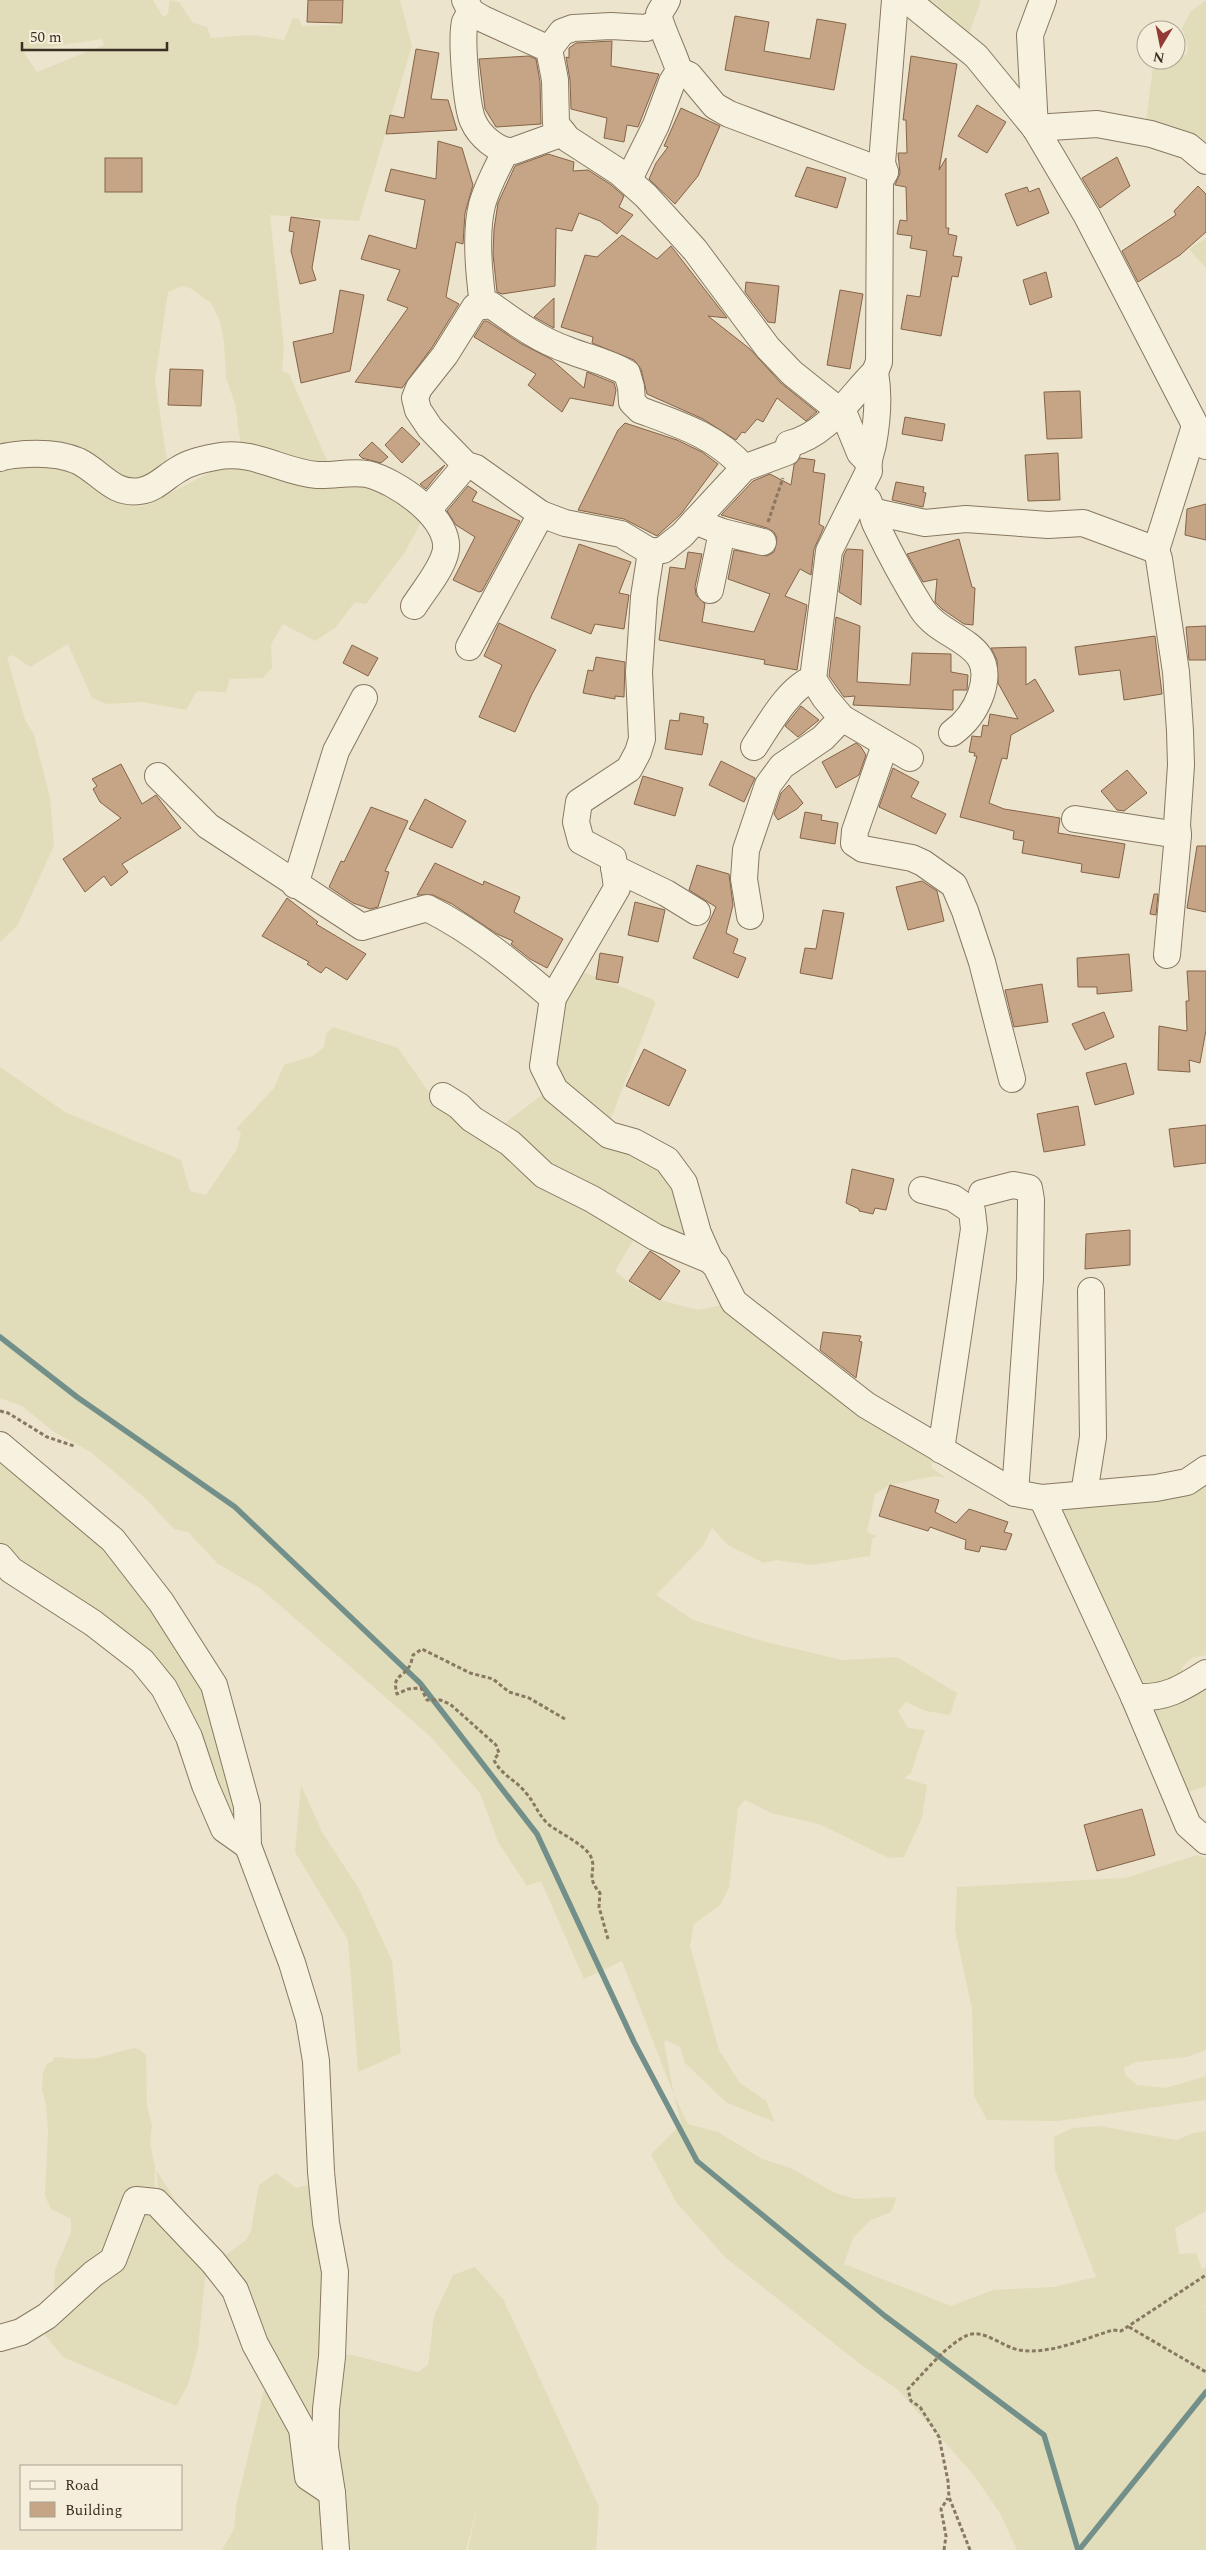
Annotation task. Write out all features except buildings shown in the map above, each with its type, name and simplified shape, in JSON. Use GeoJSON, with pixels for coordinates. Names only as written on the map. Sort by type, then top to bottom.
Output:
{"type":"FeatureCollection","features":[{"type":"Feature","properties":{"kind":"street"},"geometry":{"type":"LineString","coordinates":[[744,468],[725,449],[708,437],[640,410],[632,402],[631,387],[626,373],[604,362],[545,340],[522,328],[491,305],[483,304],[475,307],[445,355],[419,388],[415,398],[422,418],[460,456],[466,465],[476,468],[541,514],[565,523],[621,534],[652,552],[663,550],[695,521],[744,468],[787,452],[789,444],[801,441],[823,426],[842,409],[875,372],[879,362],[878,238],[880,182],[885,172],[882,163],[895,0]]}},
{"type":"Feature","properties":{"kind":"street"},"geometry":{"type":"LineString","coordinates":[[906,0],[976,56],[1034,128],[1087,216],[1201,436],[1156,550],[1159,559],[1176,672],[1180,756],[1178,835],[1167,955]]}},
{"type":"Feature","properties":{"kind":"street"},"geometry":{"type":"LineString","coordinates":[[1034,128],[1030,35],[1043,0]]}},
{"type":"Feature","properties":{"kind":"street"},"geometry":{"type":"LineString","coordinates":[[563,133],[513,151],[505,152],[482,136],[472,120],[465,74],[465,23],[468,6],[548,49],[555,80],[556,124],[568,139],[629,179],[695,250],[768,348],[792,373],[832,405],[842,409],[860,453],[867,460]]}},
{"type":"Feature","properties":{"kind":"street"},"geometry":{"type":"LineString","coordinates":[[663,11],[666,32],[679,71],[688,75],[716,106],[729,114],[885,172]]}},
{"type":"Feature","properties":{"kind":"street"},"geometry":{"type":"LineString","coordinates":[[548,49],[562,32],[573,28],[611,26],[646,28],[663,11]]}},
{"type":"Feature","properties":{"kind":"street"},"geometry":{"type":"LineString","coordinates":[[629,179],[656,125],[672,82],[679,71]]}},
{"type":"Feature","properties":{"kind":"street"},"geometry":{"type":"LineString","coordinates":[[1034,128],[1097,124],[1152,134],[1188,146],[1206,162]]}},
{"type":"Feature","properties":{"kind":"street"},"geometry":{"type":"LineString","coordinates":[[483,304],[479,268],[480,219],[490,184],[505,152]]}},
{"type":"Feature","properties":{"kind":"street"},"geometry":{"type":"LineString","coordinates":[[875,372],[877,386],[872,444],[867,460],[869,471],[835,538],[826,564],[813,679],[825,698],[842,718],[884,745],[910,758]]}},
{"type":"Feature","properties":{"kind":"street"},"geometry":{"type":"LineString","coordinates":[[0,458],[33,454],[57,454],[78,462],[98,474],[116,490],[140,491],[162,483],[179,468],[214,457],[241,454],[317,475],[366,474],[397,487],[428,510],[439,523],[446,544],[440,565],[414,606]]}},
{"type":"Feature","properties":{"kind":"street"},"geometry":{"type":"LineString","coordinates":[[428,510],[466,465]]}},
{"type":"Feature","properties":{"kind":"street"},"geometry":{"type":"LineString","coordinates":[[861,486],[888,548],[932,621],[972,647],[983,665],[984,684],[979,701],[970,717],[952,733]]}},
{"type":"Feature","properties":{"kind":"street"},"geometry":{"type":"LineString","coordinates":[[871,511],[925,523],[966,519],[1048,525],[1083,523],[1156,550]]}},
{"type":"Feature","properties":{"kind":"street"},"geometry":{"type":"LineString","coordinates":[[469,648],[541,514]]}},
{"type":"Feature","properties":{"kind":"street"},"geometry":{"type":"LineString","coordinates":[[695,521],[722,532],[763,542]]}},
{"type":"Feature","properties":{"kind":"street"},"geometry":{"type":"LineString","coordinates":[[710,590],[722,532]]}},
{"type":"Feature","properties":{"kind":"street"},"geometry":{"type":"LineString","coordinates":[[652,552],[644,597],[639,677],[642,739],[629,769],[579,802],[576,822],[581,841],[613,858],[617,888],[553,998],[543,1066],[555,1090],[609,1135],[634,1142],[667,1160],[684,1183],[698,1233],[710,1260],[716,1266],[734,1302],[866,1405],[941,1450],[1016,1493],[1042,1498],[1156,1488],[1187,1482],[1206,1469]]}},
{"type":"Feature","properties":{"kind":"street"},"geometry":{"type":"LineString","coordinates":[[754,747],[794,691],[803,682],[813,679]]}},
{"type":"Feature","properties":{"kind":"street"},"geometry":{"type":"LineString","coordinates":[[295,885],[336,751],[364,698]]}},
{"type":"Feature","properties":{"kind":"street"},"geometry":{"type":"LineString","coordinates":[[750,916],[744,878],[746,850],[768,785],[782,766],[823,738],[842,718]]}},
{"type":"Feature","properties":{"kind":"street"},"geometry":{"type":"LineString","coordinates":[[884,745],[855,831],[854,843],[862,849],[912,858],[923,862],[954,885],[982,962],[1012,1079]]}},
{"type":"Feature","properties":{"kind":"street"},"geometry":{"type":"LineString","coordinates":[[158,776],[208,826],[295,885],[362,927],[427,908],[462,926],[515,965],[553,998]]}},
{"type":"Feature","properties":{"kind":"street"},"geometry":{"type":"LineString","coordinates":[[1075,819],[1178,835]]}},
{"type":"Feature","properties":{"kind":"street"},"geometry":{"type":"LineString","coordinates":[[614,868],[666,893],[697,912]]}},
{"type":"Feature","properties":{"kind":"street"},"geometry":{"type":"LineString","coordinates":[[443,1096],[459,1106],[472,1119],[510,1143],[544,1175],[592,1199],[655,1237],[710,1260]]}},
{"type":"Feature","properties":{"kind":"street"},"geometry":{"type":"LineString","coordinates":[[982,1192],[1014,1185],[1028,1188],[1031,1200],[1030,1279],[1016,1493]]}},
{"type":"Feature","properties":{"kind":"street"},"geometry":{"type":"LineString","coordinates":[[922,1190],[952,1198],[972,1211],[974,1229],[941,1450]]}},
{"type":"Feature","properties":{"kind":"street"},"geometry":{"type":"LineString","coordinates":[[1084,1494],[1093,1437],[1091,1291]]}},
{"type":"Feature","properties":{"kind":"street"},"geometry":{"type":"LineString","coordinates":[[0,1445],[113,1540],[161,1602],[214,1685],[248,1806],[248,1846],[292,1963],[309,2019],[316,2061],[321,2172],[326,2224],[335,2272],[332,2357],[326,2409],[325,2448],[332,2493],[336,2550]]}},
{"type":"Feature","properties":{"kind":"street"},"geometry":{"type":"LineString","coordinates":[[1042,1498],[1134,1697],[1188,1825],[1206,1840]]}},
{"type":"Feature","properties":{"kind":"street"},"geometry":{"type":"LineString","coordinates":[[0,1557],[11,1570],[93,1623],[142,1661],[164,1688],[189,1737],[205,1785],[224,1829],[248,1846]]}},
{"type":"Feature","properties":{"kind":"street"},"geometry":{"type":"LineString","coordinates":[[1134,1697],[1154,1698],[1183,1688],[1206,1674]]}},
{"type":"Feature","properties":{"kind":"street"},"geometry":{"type":"LineString","coordinates":[[0,2338],[21,2332],[47,2316],[93,2274],[113,2260],[136,2200],[156,2202],[213,2262],[235,2290],[255,2344],[302,2429],[308,2477],[332,2493]]}},
{"type":"Feature","properties":{"kind":"path"},"geometry":{"type":"LineString","coordinates":[[763,542],[782,482],[787,452]]}},
{"type":"Feature","properties":{"kind":"path"},"geometry":{"type":"LineString","coordinates":[[0,1411],[8,1413],[47,1437],[74,1446]]}},
{"type":"Feature","properties":{"kind":"path"},"geometry":{"type":"LineString","coordinates":[[566,1718],[529,1698],[509,1692],[492,1679],[470,1673],[422,1649],[413,1655],[409,1667],[397,1677],[395,1686],[397,1694],[408,1689],[421,1688],[427,1700],[440,1700],[450,1704],[496,1745],[500,1753],[494,1760],[498,1770],[527,1794],[537,1812],[550,1825],[584,1849],[592,1858],[592,1884],[600,1893],[600,1912],[608,1939]]}},
{"type":"Feature","properties":{"kind":"path"},"geometry":{"type":"LineString","coordinates":[[970,2550],[949,2497],[939,2437],[926,2415],[911,2401],[908,2389],[955,2343],[970,2334],[981,2334],[1018,2350],[1040,2351],[1113,2330],[1121,2331],[1206,2275]]}},
{"type":"Feature","properties":{"kind":"path"},"geometry":{"type":"LineString","coordinates":[[1128,2326],[1206,2372]]}},
{"type":"Feature","properties":{"kind":"path"},"geometry":{"type":"LineString","coordinates":[[944,2550],[946,2536],[941,2509],[949,2497]]}},
{"type":"Feature","properties":{"kind":"shaded area"},"geometry":{"type":"Polygon","coordinates":[[[0,0],[153,0],[163,17],[168,14],[170,0],[179,2],[193,23],[207,27],[211,38],[252,35],[284,40],[293,18],[299,19],[302,26],[339,25],[343,0],[400,0],[412,46],[359,221],[270,215],[284,348],[282,371],[289,374],[329,465],[241,447],[235,403],[226,378],[224,342],[220,321],[211,303],[190,288],[182,286],[168,292],[155,380],[169,474],[137,489],[0,446],[0,0]],[[102,39],[27,50],[24,53],[37,72],[104,45],[102,39]],[[105,158],[106,192],[142,192],[142,159],[105,158]]]}},
{"type":"Feature","properties":{"kind":"shaded area"},"geometry":{"type":"Polygon","coordinates":[[[916,0],[981,0],[966,42],[916,0]]]}},
{"type":"Feature","properties":{"kind":"shaded area"},"geometry":{"type":"Polygon","coordinates":[[[1206,0],[1206,152],[1145,129],[1153,70],[1186,70],[1188,46],[1186,40],[1186,20],[1190,12],[1206,0]]]}},
{"type":"Feature","properties":{"kind":"shaded area"},"geometry":{"type":"Polygon","coordinates":[[[1206,238],[1206,268],[1189,249],[1206,238]]]}},
{"type":"Feature","properties":{"kind":"shaded area"},"geometry":{"type":"Polygon","coordinates":[[[0,460],[77,469],[134,507],[147,505],[226,464],[370,484],[424,517],[405,552],[366,604],[355,602],[335,628],[315,641],[283,624],[271,644],[272,668],[263,678],[230,679],[226,692],[197,691],[186,710],[143,702],[107,704],[92,698],[68,644],[30,667],[13,655],[7,657],[25,720],[34,735],[50,798],[54,846],[17,926],[0,942],[0,460]]]}},
{"type":"Feature","properties":{"kind":"shaded area"},"geometry":{"type":"Polygon","coordinates":[[[571,968],[596,977],[596,980],[607,981],[654,1000],[655,1004],[606,1131],[555,1090],[553,998],[571,968]]]}},
{"type":"Feature","properties":{"kind":"shaded area"},"geometry":{"type":"Polygon","coordinates":[[[333,1027],[398,1048],[430,1094],[473,1112],[492,1133],[546,1092],[655,1159],[669,1181],[698,1254],[637,1234],[615,1271],[638,1290],[641,1286],[660,1300],[698,1310],[721,1305],[931,1457],[932,1468],[946,1478],[935,1476],[890,1485],[875,1494],[867,1532],[877,1536],[872,1539],[870,1556],[811,1565],[777,1560],[764,1563],[729,1546],[712,1528],[703,1546],[656,1595],[693,1620],[766,1642],[842,1660],[897,1657],[957,1693],[950,1715],[926,1711],[906,1702],[898,1711],[908,1728],[925,1730],[911,1773],[904,1778],[927,1785],[922,1818],[904,1857],[889,1858],[819,1824],[771,1813],[745,1800],[738,1808],[729,1888],[720,1905],[694,1924],[690,1946],[719,2050],[740,2083],[766,2101],[775,2122],[727,2103],[685,2063],[680,2047],[666,2040],[664,2043],[674,2095],[622,1961],[584,1979],[541,1881],[527,1886],[498,1842],[480,1793],[431,1737],[260,1588],[218,1564],[188,1532],[174,1529],[146,1499],[91,1452],[54,1432],[22,1406],[0,1398],[0,1067],[65,1112],[181,1160],[190,1191],[206,1195],[237,1149],[241,1133],[236,1129],[274,1088],[284,1065],[313,1056],[324,1047],[326,1034],[333,1027]]]}},
{"type":"Feature","properties":{"kind":"shaded area"},"geometry":{"type":"Polygon","coordinates":[[[0,1444],[108,1536],[199,1659],[255,1843],[224,1829],[164,1688],[0,1557],[0,1444]]]}},
{"type":"Feature","properties":{"kind":"shaded area"},"geometry":{"type":"Polygon","coordinates":[[[1206,1478],[1206,1655],[1192,1658],[1182,1667],[1184,1684],[1141,1694],[1119,1629],[1060,1520],[1062,1504],[1206,1478]]]}},
{"type":"Feature","properties":{"kind":"shaded area"},"geometry":{"type":"Polygon","coordinates":[[[1206,1687],[1206,1786],[1182,1794],[1152,1707],[1206,1687]]]}},
{"type":"Feature","properties":{"kind":"shaded area"},"geometry":{"type":"Polygon","coordinates":[[[301,1785],[322,1832],[359,1889],[392,1961],[401,2053],[358,2072],[348,1940],[295,1852],[301,1785]]]}},
{"type":"Feature","properties":{"kind":"shaded area"},"geometry":{"type":"Polygon","coordinates":[[[1197,1855],[1206,1858],[1206,2050],[1187,2057],[1136,2062],[1124,2068],[1125,2075],[1137,2085],[1166,2088],[1206,2076],[1206,2100],[1058,2121],[987,2120],[974,2096],[972,2009],[955,1930],[957,1887],[1125,1878],[1197,1855]]]}},
{"type":"Feature","properties":{"kind":"shaded area"},"geometry":{"type":"Polygon","coordinates":[[[133,2048],[139,2049],[146,2055],[147,2107],[152,2125],[150,2144],[155,2167],[154,2202],[113,2245],[54,2294],[55,2270],[71,2232],[71,2219],[51,2209],[45,2196],[48,2132],[46,2104],[42,2090],[43,2073],[47,2064],[53,2061],[54,2057],[97,2058],[133,2048]]]}},
{"type":"Feature","properties":{"kind":"shaded area"},"geometry":{"type":"Polygon","coordinates":[[[674,2095],[688,2124],[718,2132],[762,2159],[791,2168],[835,2193],[856,2199],[897,2197],[891,2212],[871,2220],[853,2238],[844,2264],[951,2306],[993,2290],[1054,2287],[1096,2277],[1055,2170],[1054,2137],[1073,2128],[1099,2126],[1177,2140],[1190,2134],[1206,2131],[1206,2211],[1175,2228],[1179,2254],[1196,2253],[1202,2269],[1206,2267],[1206,2306],[1203,2306],[1206,2308],[1206,2550],[1017,2550],[1000,2513],[972,2473],[897,2389],[860,2364],[726,2258],[676,2202],[651,2154],[681,2124],[674,2095]]]}},
{"type":"Feature","properties":{"kind":"shaded area"},"geometry":{"type":"Polygon","coordinates":[[[156,2170],[188,2220],[223,2257],[246,2240],[251,2231],[259,2185],[276,2173],[296,2188],[316,2183],[330,2354],[353,2355],[418,2372],[428,2365],[434,2316],[453,2275],[475,2267],[503,2299],[599,2507],[596,2550],[468,2550],[477,2507],[466,2550],[222,2550],[234,2529],[236,2506],[266,2382],[332,2501],[182,2219],[158,2188],[156,2170]]]}},
{"type":"Feature","properties":{"kind":"shaded area"},"geometry":{"type":"Polygon","coordinates":[[[148,2210],[219,2282],[208,2275],[205,2278],[198,2348],[188,2385],[176,2406],[63,2357],[41,2330],[139,2214],[148,2210]]]}},
{"type":"Feature","properties":{"kind":"waterway"},"geometry":{"type":"LineString","coordinates":[[0,1337],[77,1397],[235,1507],[420,1683],[537,1834],[634,2042],[697,2161],[885,2316],[1044,2435],[1078,2550]]}},
{"type":"Feature","properties":{"kind":"waterway"},"geometry":{"type":"LineString","coordinates":[[1079,2550],[1206,2392]]}}]}
